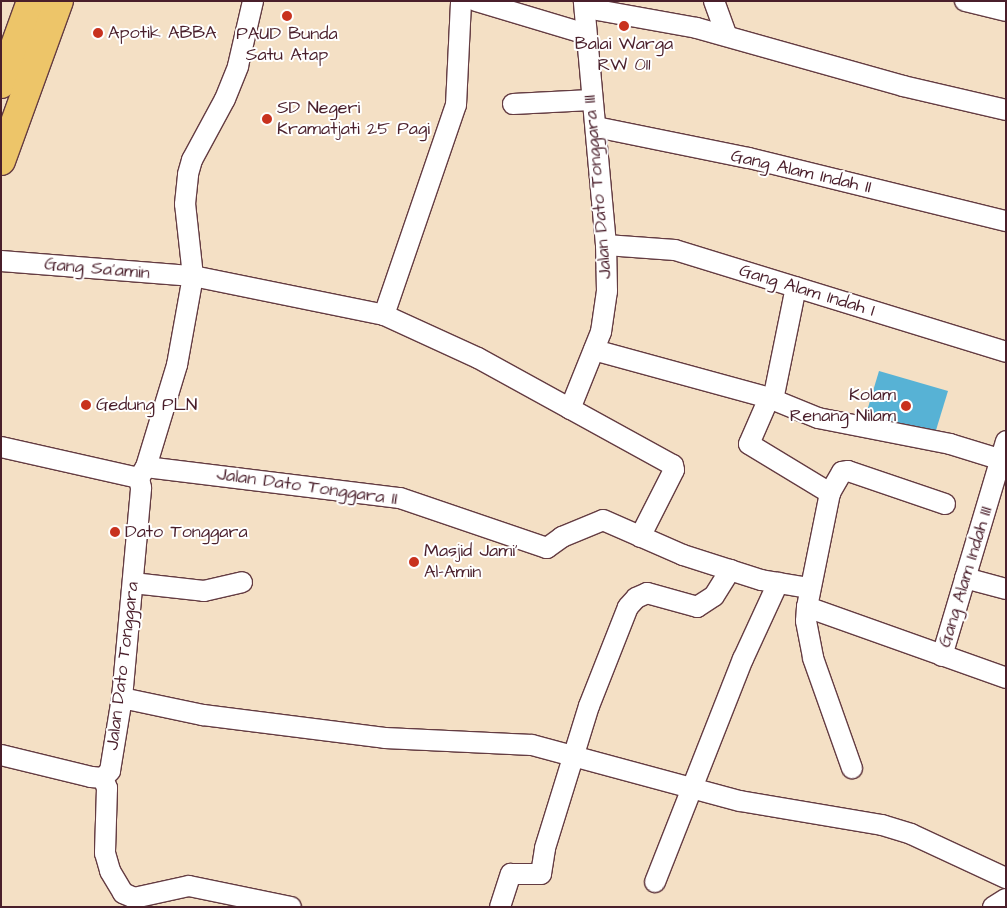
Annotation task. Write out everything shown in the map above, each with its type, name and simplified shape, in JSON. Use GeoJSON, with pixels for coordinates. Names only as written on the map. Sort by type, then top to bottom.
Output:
{"type":"FeatureCollection","features":[{"type":"Feature","properties":{"kind":"highway"},"geometry":{"type":"LineString","coordinates":[[1,84],[31,1]]}},
{"type":"Feature","properties":{"kind":"highway"},"geometry":{"type":"LineString","coordinates":[[1,161],[59,1]]}},
{"type":"Feature","properties":{"kind":"street","name":"Jalan Dato Tonggara"},"geometry":{"type":"LineString","coordinates":[[103,778],[110,771],[122,698],[143,473],[177,365],[193,276],[185,204],[188,174],[192,160],[225,99],[238,66],[253,1]]}},
{"type":"Feature","properties":{"kind":"street"},"geometry":{"type":"LineString","coordinates":[[384,315],[456,105],[461,1]]}},
{"type":"Feature","properties":{"kind":"street"},"geometry":{"type":"LineString","coordinates":[[476,1],[523,7],[586,34]]}},
{"type":"Feature","properties":{"kind":"street"},"geometry":{"type":"LineString","coordinates":[[714,1],[727,36]]}},
{"type":"Feature","properties":{"kind":"street"},"geometry":{"type":"LineString","coordinates":[[966,1],[1006,11]]}},
{"type":"Feature","properties":{"kind":"street"},"geometry":{"type":"LineString","coordinates":[[585,5],[727,36],[903,86],[1006,110]]}},
{"type":"Feature","properties":{"kind":"street","name":"Jalan Dato Tonggara III"},"geometry":{"type":"LineString","coordinates":[[570,409],[601,332],[606,291],[606,245],[596,128],[591,100],[585,5]]}},
{"type":"Feature","properties":{"kind":"street"},"geometry":{"type":"LineString","coordinates":[[512,104],[591,100]]}},
{"type":"Feature","properties":{"kind":"street","name":"Gang Alam Indah II"},"geometry":{"type":"LineString","coordinates":[[596,128],[749,158],[1006,222]]}},
{"type":"Feature","properties":{"kind":"street","name":"Gang Alam Indah I"},"geometry":{"type":"LineString","coordinates":[[606,245],[675,250],[1006,352]]}},
{"type":"Feature","properties":{"kind":"street","name":"Gang Sa'amin"},"geometry":{"type":"LineString","coordinates":[[1,261],[193,276]]}},
{"type":"Feature","properties":{"kind":"street"},"geometry":{"type":"LineString","coordinates":[[193,276],[384,315],[478,358],[674,467],[640,537],[730,570],[778,584],[942,656],[1006,678]]}},
{"type":"Feature","properties":{"kind":"street"},"geometry":{"type":"LineString","coordinates":[[796,287],[771,399],[748,444],[830,493]]}},
{"type":"Feature","properties":{"kind":"street"},"geometry":{"type":"LineString","coordinates":[[594,350],[771,399],[818,418],[950,444],[1002,460]]}},
{"type":"Feature","properties":{"kind":"street","name":"Gang Alam Indah III"},"geometry":{"type":"LineString","coordinates":[[942,656],[1002,460],[1006,440]]}},
{"type":"Feature","properties":{"kind":"street"},"geometry":{"type":"LineString","coordinates":[[1,447],[143,473]]}},
{"type":"Feature","properties":{"kind":"street"},"geometry":{"type":"LineString","coordinates":[[852,768],[813,658],[806,621],[808,598],[830,493],[839,476],[848,471],[945,504]]}},
{"type":"Feature","properties":{"kind":"street","name":"Jalan Dato Tonggara II"},"geometry":{"type":"LineString","coordinates":[[143,473],[400,498],[547,548],[562,536],[600,520],[640,537]]}},
{"type":"Feature","properties":{"kind":"street"},"geometry":{"type":"LineString","coordinates":[[500,907],[511,874],[541,874],[545,848],[598,681],[633,600],[644,594],[654,594],[697,607],[714,596],[730,570]]}},
{"type":"Feature","properties":{"kind":"street"},"geometry":{"type":"LineString","coordinates":[[965,578],[1006,589]]}},
{"type":"Feature","properties":{"kind":"street"},"geometry":{"type":"LineString","coordinates":[[133,584],[204,591],[242,582]]}},
{"type":"Feature","properties":{"kind":"street"},"geometry":{"type":"LineString","coordinates":[[655,882],[743,659],[778,584]]}},
{"type":"Feature","properties":{"kind":"street"},"geometry":{"type":"LineString","coordinates":[[122,698],[203,715],[385,738],[532,745],[692,790],[740,801],[882,824],[910,834],[1006,878]]}},
{"type":"Feature","properties":{"kind":"street"},"geometry":{"type":"LineString","coordinates":[[1,755],[103,778],[107,788],[105,852],[110,871],[123,893],[134,898],[189,886],[291,907]]}},
{"type":"Feature","properties":{"kind":"street"},"geometry":{"type":"LineString","coordinates":[[994,907],[1006,899]]}},
{"type":"Feature","properties":{"kind":"water","name":"Kolam Renang Nilam"},"geometry":{"type":"Polygon","coordinates":[[[879,371],[948,391],[933,440],[864,421],[879,371]]]}},
{"type":"Feature","properties":{"kind":"place","name":"PAUD Bunda Satu Atap"},"geometry":{"type":"Point","coordinates":[287,16]}},
{"type":"Feature","properties":{"kind":"place","name":"Balai Warga RW 011"},"geometry":{"type":"Point","coordinates":[624,26]}},
{"type":"Feature","properties":{"kind":"place","name":"Apotik ABBA"},"geometry":{"type":"Point","coordinates":[98,33]}},
{"type":"Feature","properties":{"kind":"place","name":"SD Negeri Kramatjati 25 Pagi"},"geometry":{"type":"Point","coordinates":[267,119]}},
{"type":"Feature","properties":{"kind":"place","name":"Gedung PLN"},"geometry":{"type":"Point","coordinates":[86,405]}},
{"type":"Feature","properties":{"kind":"place","name":"Kolam Renang Nilam"},"geometry":{"type":"Point","coordinates":[906,406]}},
{"type":"Feature","properties":{"kind":"place","name":"Dato Tonggara"},"geometry":{"type":"Point","coordinates":[115,532]}},
{"type":"Feature","properties":{"kind":"place","name":"Masjid Jami' Al-Amin"},"geometry":{"type":"Point","coordinates":[414,562]}}]}
